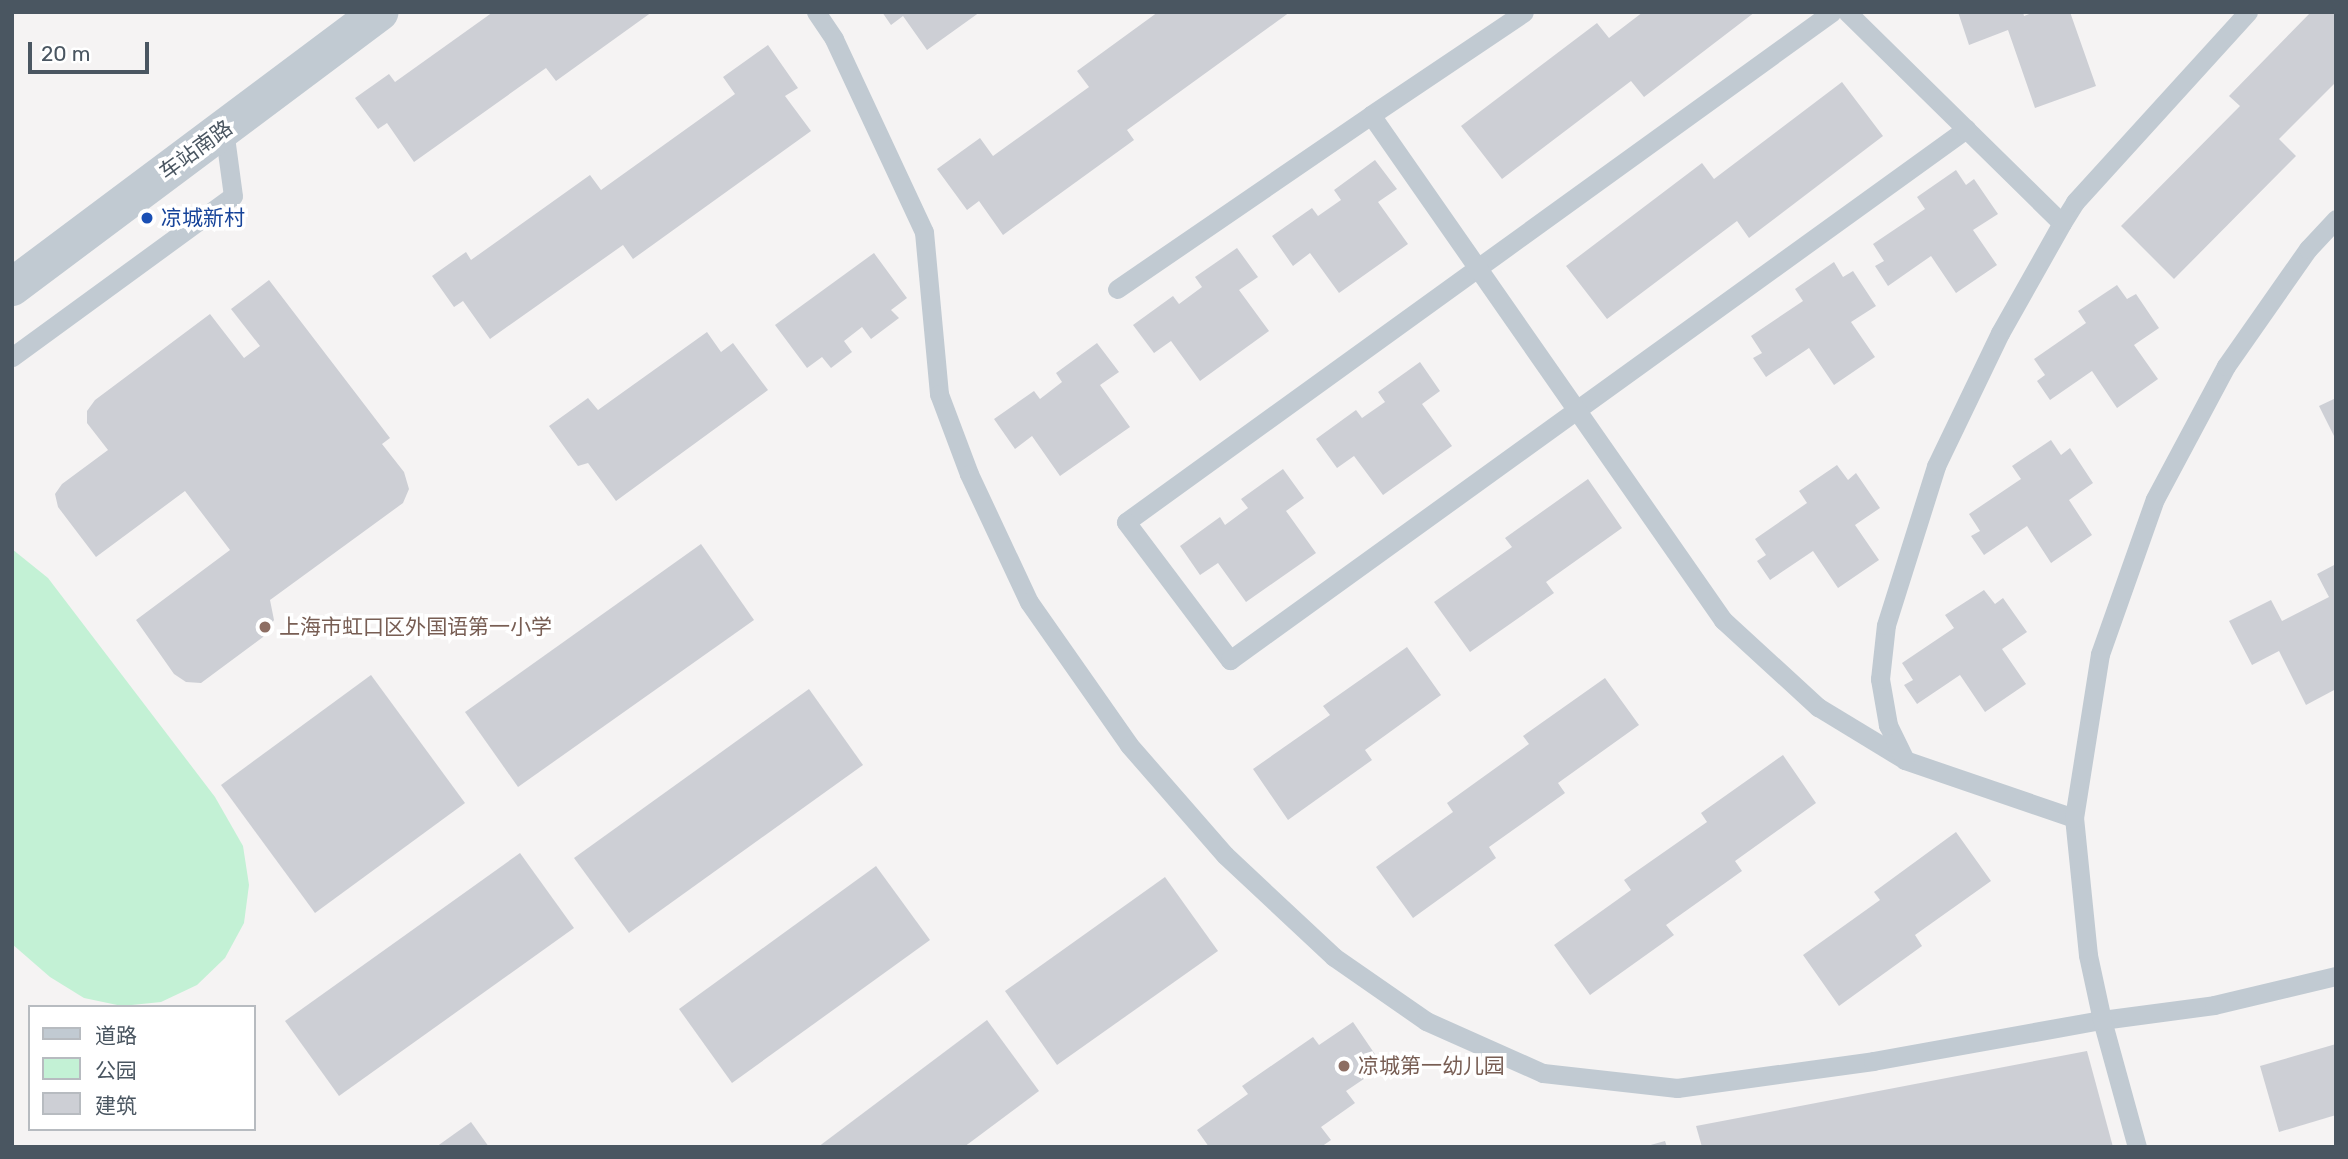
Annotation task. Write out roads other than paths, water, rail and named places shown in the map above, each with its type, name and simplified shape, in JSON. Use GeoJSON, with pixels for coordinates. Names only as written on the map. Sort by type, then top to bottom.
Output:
{"type":"FeatureCollection","features":[{"type":"Feature","properties":{"kind":"street","name":"车站南路"},"geometry":{"type":"LineString","coordinates":[[12,287],[380,12]]}},
{"type":"Feature","properties":{"kind":"lane"},"geometry":{"type":"LineString","coordinates":[[816,12],[834,39],[924,232],[939,394],[968,474],[1029,602],[1129,745],[1225,855],[1334,957],[1426,1021],[1543,1073],[1676,1088],[1873,1061],[2102,1020],[2214,1006],[2336,976]]}},
{"type":"Feature","properties":{"kind":"lane"},"geometry":{"type":"LineString","coordinates":[[1117,289],[1524,12]]}},
{"type":"Feature","properties":{"kind":"lane"},"geometry":{"type":"LineString","coordinates":[[1832,12],[1126,522],[1230,660],[1966,129]]}},
{"type":"Feature","properties":{"kind":"lane"},"geometry":{"type":"LineString","coordinates":[[1847,12],[2062,223]]}},
{"type":"Feature","properties":{"kind":"lane"},"geometry":{"type":"LineString","coordinates":[[1905,760],[1888,725],[1880,680],[1886,625],[1902,566],[1936,467],[2000,333],[2075,202],[2248,12]]}},
{"type":"Feature","properties":{"kind":"lane"},"geometry":{"type":"LineString","coordinates":[[1371,114],[1723,620],[1818,707],[1905,760],[2074,818]]}},
{"type":"Feature","properties":{"kind":"lane"},"geometry":{"type":"LineString","coordinates":[[12,357],[233,196],[225,129]]}},
{"type":"Feature","properties":{"kind":"lane"},"geometry":{"type":"LineString","coordinates":[[2137,1147],[2102,1020],[2088,955],[2074,818],[2100,654],[2155,499],[2226,366],[2308,248],[2336,219]]}},
{"type":"Feature","properties":{"kind":"place","name":"凉城新村"},"geometry":{"type":"Point","coordinates":[147,218]}},
{"type":"Feature","properties":{"kind":"place","name":"上海市虹口区外国语第一小学"},"geometry":{"type":"Point","coordinates":[265,627]}},
{"type":"Feature","properties":{"kind":"place","name":"凉城第一幼儿园"},"geometry":{"type":"Point","coordinates":[1344,1066]}}]}
